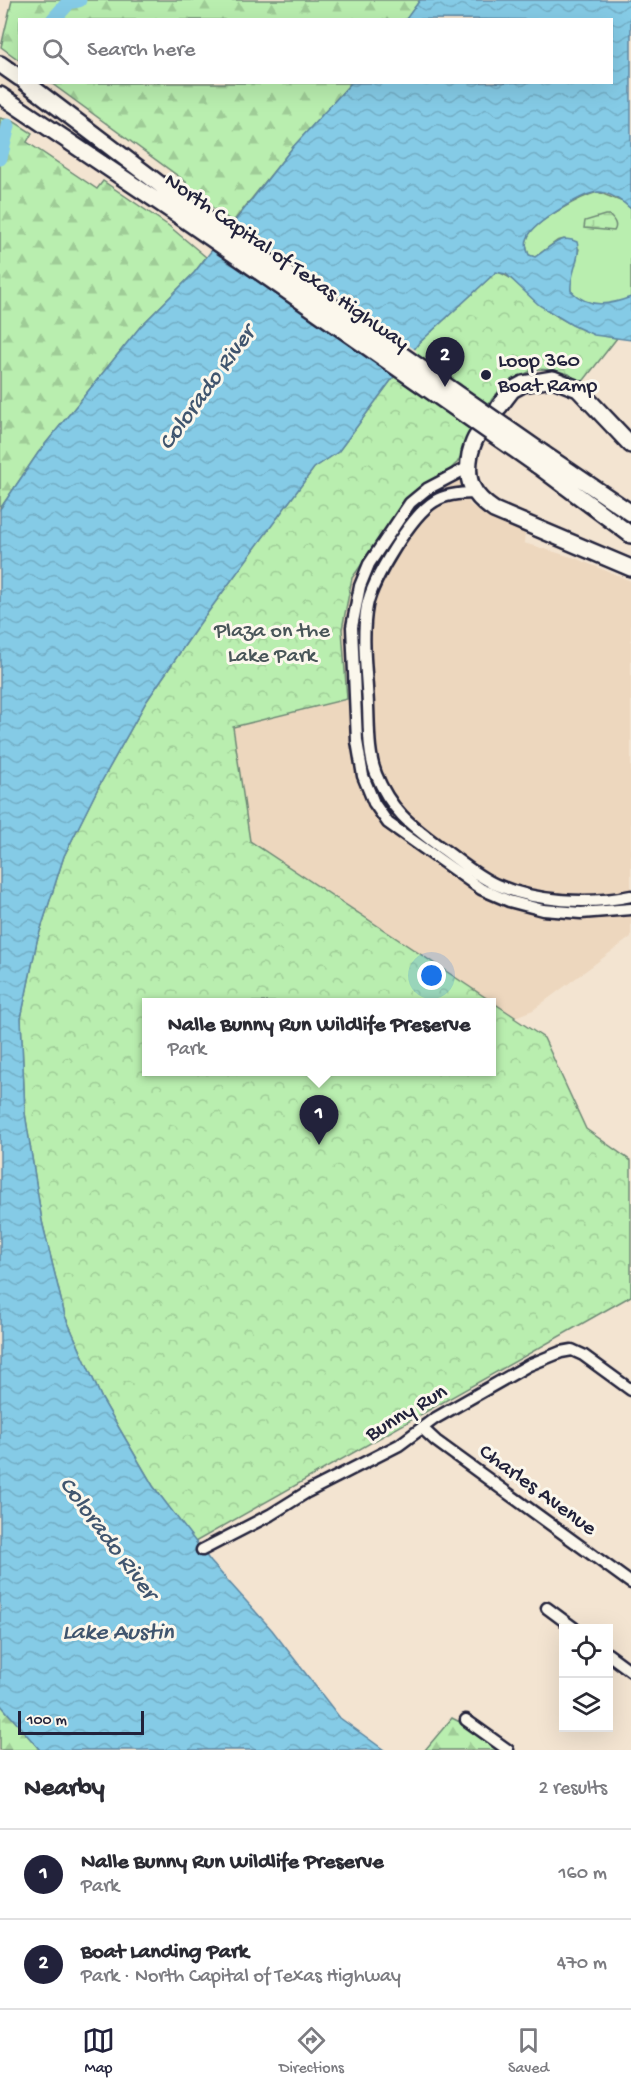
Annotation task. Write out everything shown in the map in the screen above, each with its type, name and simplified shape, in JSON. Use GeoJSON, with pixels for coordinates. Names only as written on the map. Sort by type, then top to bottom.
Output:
{"type":"FeatureCollection","features":[{"type":"Feature","properties":{"kind":"highway"},"geometry":{"type":"LineString","coordinates":[[0,64],[18,77]]}},
{"type":"Feature","properties":{"kind":"highway","name":"North Capital of Texas Highway"},"geometry":{"type":"LineString","coordinates":[[28,84],[179,207]]}},
{"type":"Feature","properties":{"kind":"highway","name":"North Capital of Texas Highway"},"geometry":{"type":"LineString","coordinates":[[0,95],[179,207],[540,460],[631,535]]}},
{"type":"Feature","properties":{"kind":"highway"},"geometry":{"type":"LineString","coordinates":[[499,407],[512,390],[523,384],[553,379],[578,389],[631,445]]}},
{"type":"Feature","properties":{"kind":"highway"},"geometry":{"type":"LineString","coordinates":[[477,436],[473,442],[467,468],[469,481],[483,503],[494,510],[631,568]]}},
{"type":"Feature","properties":{"kind":"highway","name":"North Capital of Texas Highway"},"geometry":{"type":"LineString","coordinates":[[540,460],[631,513]]}},
{"type":"Feature","properties":{"kind":"street"},"geometry":{"type":"LineString","coordinates":[[467,468],[418,495],[390,533],[364,575],[356,599],[352,627],[357,741],[363,776],[374,803],[388,823],[456,866],[498,885],[520,892],[569,900],[618,899],[631,896]]}},
{"type":"Feature","properties":{"kind":"street"},"geometry":{"type":"LineString","coordinates":[[475,493],[446,496],[430,504],[391,555],[375,582],[365,623],[370,739],[374,771],[396,811],[481,889],[525,906],[573,913],[625,910],[618,899]]}},
{"type":"Feature","properties":{"kind":"street"},"geometry":{"type":"LineString","coordinates":[[357,741],[370,739]]}},
{"type":"Feature","properties":{"kind":"street","name":"Bunny Run"},"geometry":{"type":"LineString","coordinates":[[202,1550],[270,1515],[306,1492],[399,1445],[422,1428],[529,1365],[561,1352],[572,1350],[583,1355],[631,1390]]}},
{"type":"Feature","properties":{"kind":"street","name":"Charles Avenue"},"geometry":{"type":"LineString","coordinates":[[422,1428],[436,1442],[631,1583]]}},
{"type":"Feature","properties":{"kind":"street"},"geometry":{"type":"LineString","coordinates":[[547,1608],[568,1624]]}},
{"type":"Feature","properties":{"kind":"street"},"geometry":{"type":"LineString","coordinates":[[613,1657],[631,1671]]}},
{"type":"Feature","properties":{"kind":"street"},"geometry":{"type":"LineString","coordinates":[[466,1720],[508,1750]]}},
{"type":"Feature","properties":{"kind":"shaded area"},"geometry":{"type":"Polygon","coordinates":[[[457,463],[470,505],[525,533],[524,543],[575,558],[631,581],[631,937],[533,1010],[515,1017],[496,1005],[496,998],[486,998],[253,845],[250,841],[233,727],[346,699],[342,629],[352,578],[404,504],[423,486],[446,473],[457,463]]]}},
{"type":"Feature","properties":{"kind":"green space"},"geometry":{"type":"Polygon","coordinates":[[[12,0],[420,0],[407,18],[18,18],[18,59],[1,47],[12,0]]]}},
{"type":"Feature","properties":{"kind":"green space"},"geometry":{"type":"Polygon","coordinates":[[[52,84],[350,84],[293,147],[233,222],[186,189],[186,182],[52,84]]]}},
{"type":"Feature","properties":{"kind":"green space"},"geometry":{"type":"Polygon","coordinates":[[[0,118],[13,121],[32,133],[27,142],[97,189],[103,181],[169,226],[206,257],[194,273],[140,327],[38,453],[0,509],[0,118]]]}},
{"type":"Feature","properties":{"kind":"green space"},"geometry":{"type":"Polygon","coordinates":[[[598,192],[623,202],[631,209],[631,298],[600,305],[585,301],[571,291],[570,283],[579,249],[564,239],[557,241],[535,257],[529,255],[526,246],[528,237],[539,224],[581,198],[598,192]]]}},
{"type":"Feature","properties":{"kind":"green space"},"geometry":{"type":"Polygon","coordinates":[[[609,215],[614,221],[616,227],[614,231],[584,228],[585,221],[609,215]]]}},
{"type":"Feature","properties":{"kind":"green space","name":"Plaza on the Lake Park"},"geometry":{"type":"Polygon","coordinates":[[[496,272],[509,277],[540,305],[567,322],[586,331],[617,338],[581,384],[569,374],[535,369],[501,389],[492,399],[457,463],[446,473],[423,486],[404,504],[352,578],[342,629],[347,699],[233,727],[250,841],[486,998],[142,998],[142,1076],[496,1076],[496,1004],[544,1038],[586,1129],[631,1161],[631,1296],[195,1542],[153,1486],[102,1399],[65,1316],[42,1221],[25,1113],[21,1018],[37,941],[64,856],[99,786],[146,702],[200,623],[314,468],[338,452],[418,344],[496,272]]]}},
{"type":"Feature","properties":{"kind":"green space"},"geometry":{"type":"Polygon","coordinates":[[[0,1704],[40,1750],[0,1750],[0,1704]]]}},
{"type":"Feature","properties":{"kind":"green space"},"geometry":{"type":"Polygon","coordinates":[[[452,1718],[514,1750],[425,1750],[452,1718]]]}},
{"type":"Feature","properties":{"kind":"water","name":"Lake Austin"},"geometry":{"type":"Polygon","coordinates":[[[420,0],[631,0],[631,209],[607,194],[598,192],[581,197],[539,224],[528,237],[526,244],[529,255],[535,257],[565,239],[577,242],[578,254],[571,291],[585,301],[600,304],[631,297],[631,340],[594,335],[572,325],[539,305],[506,274],[496,272],[418,344],[338,452],[314,468],[200,623],[146,702],[99,786],[64,856],[37,941],[21,1018],[25,1113],[42,1221],[65,1316],[102,1399],[153,1486],[211,1562],[272,1630],[340,1718],[384,1750],[40,1750],[0,1704],[0,509],[38,453],[140,327],[194,273],[293,147],[350,84],[613,84],[613,18],[407,18],[420,0]]]}},
{"type":"Feature","properties":{"kind":"pier"},"geometry":{"type":"Polygon","coordinates":[[[230,221],[417,351],[396,378],[210,248],[230,221]]]}},
{"type":"Feature","properties":{"kind":"waterway"},"geometry":{"type":"LineString","coordinates":[[55,18],[69,2],[79,0]]}},
{"type":"Feature","properties":{"kind":"waterway"},"geometry":{"type":"LineString","coordinates":[[0,158],[8,126]]}},
{"type":"Feature","properties":{"kind":"place","name":"Loop 360 Boat Ramp"},"geometry":{"type":"Point","coordinates":[486,375]}},
{"type":"Feature","properties":{"kind":"place","name":"Boat Landing Park"},"geometry":{"type":"Point","coordinates":[445,387]}},
{"type":"Feature","properties":{"kind":"place","name":"Nalle Bunny Run Wildlife Preserve"},"geometry":{"type":"Point","coordinates":[319,1145]}},
{"type":"Feature","properties":{"kind":"water label","name":"Colorado River"},"geometry":{"type":"Point","coordinates":[208,389]}},
{"type":"Feature","properties":{"kind":"water label","name":"Colorado River"},"geometry":{"type":"Point","coordinates":[107,1539]}}]}
